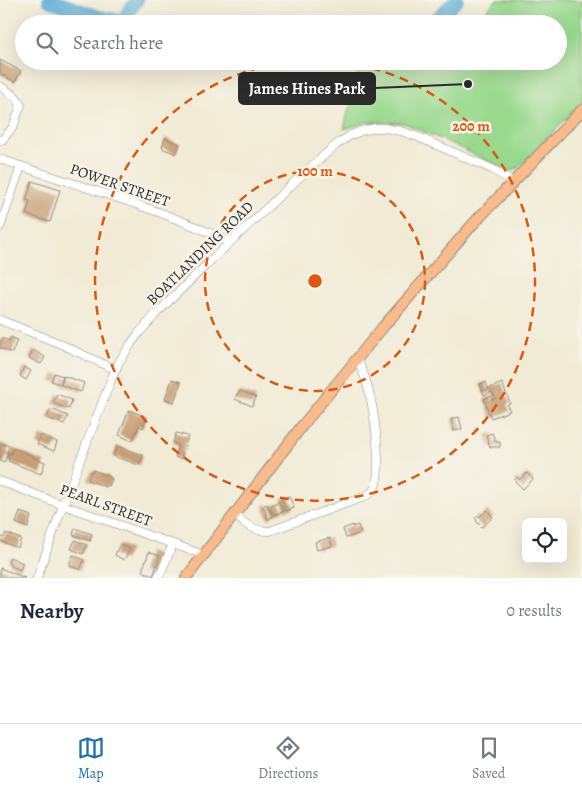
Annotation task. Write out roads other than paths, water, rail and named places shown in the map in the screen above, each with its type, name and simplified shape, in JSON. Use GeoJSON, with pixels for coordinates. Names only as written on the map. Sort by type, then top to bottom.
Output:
{"type":"FeatureCollection","features":[{"type":"Feature","properties":{"kind":"main road"},"geometry":{"type":"LineString","coordinates":[[186,578],[302,426],[356,359],[424,279],[582,110]]}},
{"type":"Feature","properties":{"kind":"street"},"geometry":{"type":"LineString","coordinates":[[0,86],[16,97],[21,105],[13,127],[0,140]]}},
{"type":"Feature","properties":{"kind":"street","name":"BOATLANDING ROAD"},"geometry":{"type":"LineString","coordinates":[[37,578],[111,380],[131,344],[148,323],[230,242],[337,144],[351,135],[365,130],[384,128],[395,130],[410,134],[492,169],[513,182]]}},
{"type":"Feature","properties":{"kind":"street","name":"POWER STREET"},"geometry":{"type":"LineString","coordinates":[[0,159],[144,207],[196,226],[230,242]]}},
{"type":"Feature","properties":{"kind":"street"},"geometry":{"type":"LineString","coordinates":[[0,227],[21,166]]}},
{"type":"Feature","properties":{"kind":"street"},"geometry":{"type":"LineString","coordinates":[[0,320],[56,342],[116,370]]}},
{"type":"Feature","properties":{"kind":"street"},"geometry":{"type":"LineString","coordinates":[[235,514],[241,521],[252,527],[262,531],[270,531],[361,498],[373,490],[376,483],[378,451],[376,432],[366,381],[356,359]]}},
{"type":"Feature","properties":{"kind":"street","name":"PEARL STREET"},"geometry":{"type":"LineString","coordinates":[[0,480],[63,505],[204,555]]}},
{"type":"Feature","properties":{"kind":"street"},"geometry":{"type":"LineString","coordinates":[[157,578],[173,544]]}},
{"type":"Feature","properties":{"kind":"waterway"},"geometry":{"type":"LineString","coordinates":[[49,0],[93,15]]}},
{"type":"Feature","properties":{"kind":"waterway"},"geometry":{"type":"LineString","coordinates":[[126,15],[137,0]]}},
{"type":"Feature","properties":{"kind":"waterway"},"geometry":{"type":"LineString","coordinates":[[441,15],[457,0]]}},
{"type":"Feature","properties":{"kind":"place","name":"James Hines Park"},"geometry":{"type":"Point","coordinates":[468,84]}}]}
